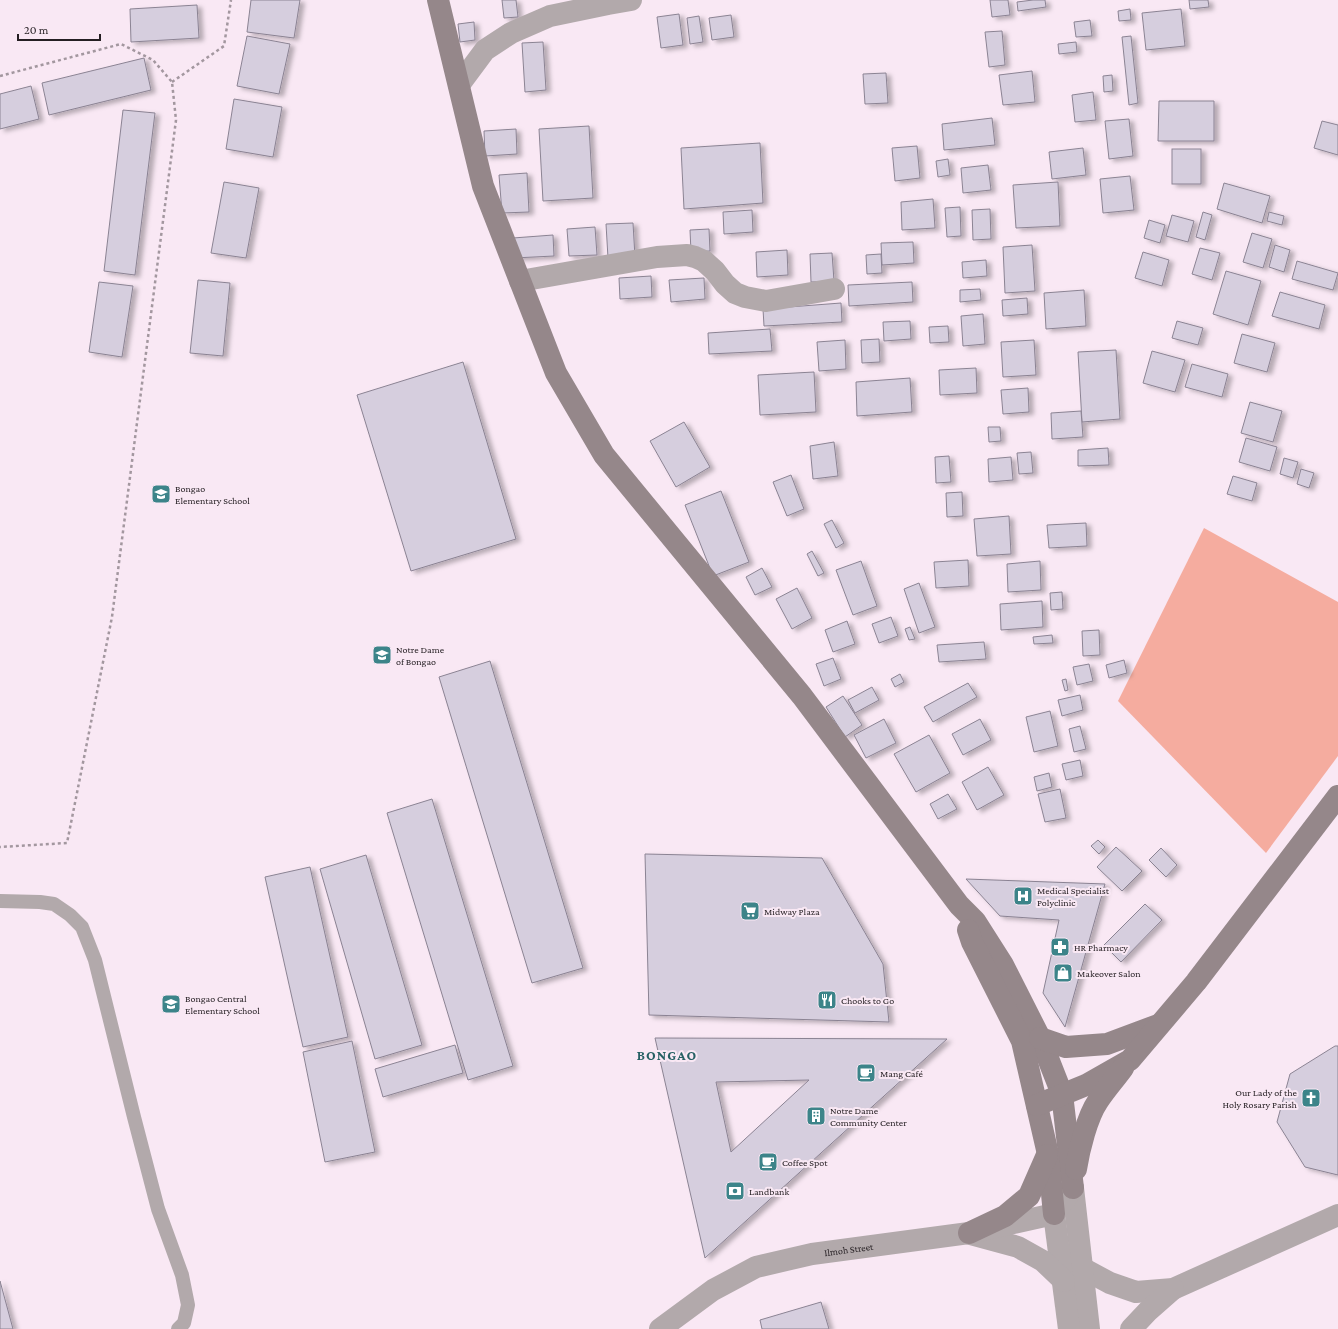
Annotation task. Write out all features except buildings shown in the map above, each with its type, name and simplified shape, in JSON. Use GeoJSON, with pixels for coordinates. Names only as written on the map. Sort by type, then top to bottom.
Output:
{"type":"FeatureCollection","features":[{"type":"Feature","properties":{"kind":"main road"},"geometry":{"type":"LineString","coordinates":[[438,0],[483,186],[556,373],[604,455],[802,696],[959,905],[975,921],[1003,965],[1040,1038],[1062,1094],[1073,1188]]}},
{"type":"Feature","properties":{"kind":"main road"},"geometry":{"type":"LineString","coordinates":[[1073,1188],[1078,1157],[1088,1123],[1097,1102],[1159,1024],[1196,982],[1338,796]]}},
{"type":"Feature","properties":{"kind":"main road"},"geometry":{"type":"LineString","coordinates":[[959,905],[972,942],[1022,1041],[1048,1154],[1054,1214]]}},
{"type":"Feature","properties":{"kind":"main road"},"geometry":{"type":"LineString","coordinates":[[1040,1038],[1066,1047],[1107,1044],[1159,1024]]}},
{"type":"Feature","properties":{"kind":"main road"},"geometry":{"type":"LineString","coordinates":[[1037,1105],[1086,1084],[1130,1060]]}},
{"type":"Feature","properties":{"kind":"main road"},"geometry":{"type":"LineString","coordinates":[[969,1233],[1005,1216],[1028,1196],[1048,1154]]}},
{"type":"Feature","properties":{"kind":"street"},"geometry":{"type":"LineString","coordinates":[[459,85],[484,50],[512,33],[550,16],[631,0]]}},
{"type":"Feature","properties":{"kind":"street"},"geometry":{"type":"LineString","coordinates":[[520,281],[657,257],[687,255],[704,261],[735,293],[745,297],[766,301],[834,289]]}},
{"type":"Feature","properties":{"kind":"street"},"geometry":{"type":"LineString","coordinates":[[1069,1329],[1064,1281],[1054,1214],[1073,1188]]}},
{"type":"Feature","properties":{"kind":"street"},"geometry":{"type":"LineString","coordinates":[[1073,1188],[1089,1329]]}},
{"type":"Feature","properties":{"kind":"street","name":"Ilmoh Street"},"geometry":{"type":"LineString","coordinates":[[660,1329],[713,1290],[756,1267],[812,1254],[969,1233],[1054,1214]]}},
{"type":"Feature","properties":{"kind":"street"},"geometry":{"type":"LineString","coordinates":[[1131,1329],[1148,1311],[1173,1289],[1338,1215]]}},
{"type":"Feature","properties":{"kind":"street"},"geometry":{"type":"LineString","coordinates":[[969,1233],[1018,1248],[1042,1261],[1064,1281]]}},
{"type":"Feature","properties":{"kind":"street"},"geometry":{"type":"LineString","coordinates":[[1082,1268],[1110,1283],[1136,1292],[1173,1289]]}},
{"type":"Feature","properties":{"kind":"lane"},"geometry":{"type":"LineString","coordinates":[[0,901],[40,902],[54,904],[70,915],[82,927],[95,960],[158,1209],[182,1275],[188,1305],[184,1323],[178,1329]]}},
{"type":"Feature","properties":{"kind":"path"},"geometry":{"type":"LineString","coordinates":[[172,82],[224,46],[231,0]]}},
{"type":"Feature","properties":{"kind":"path"},"geometry":{"type":"LineString","coordinates":[[0,76],[121,44],[153,60],[172,82],[176,120],[112,617],[67,843],[0,847]]}},
{"type":"Feature","properties":{"kind":"shaded area"},"geometry":{"type":"Polygon","coordinates":[[[1204,528],[1338,602],[1338,756],[1266,853],[1118,701],[1204,528]]]}},
{"type":"Feature","properties":{"kind":"place","name":"Bongao Elementary School"},"geometry":{"type":"Point","coordinates":[161,494]}},
{"type":"Feature","properties":{"kind":"place","name":"Notre Dame of Bongao"},"geometry":{"type":"Point","coordinates":[382,655]}},
{"type":"Feature","properties":{"kind":"place","name":"Medical Specialist Polyclinic"},"geometry":{"type":"Point","coordinates":[1023,896]}},
{"type":"Feature","properties":{"kind":"place","name":"Midway Plaza"},"geometry":{"type":"Point","coordinates":[750,911]}},
{"type":"Feature","properties":{"kind":"place","name":"HR Pharmacy"},"geometry":{"type":"Point","coordinates":[1060,947]}},
{"type":"Feature","properties":{"kind":"place","name":"Makeover Salon"},"geometry":{"type":"Point","coordinates":[1063,973]}},
{"type":"Feature","properties":{"kind":"place","name":"Chooks to Go"},"geometry":{"type":"Point","coordinates":[827,1000]}},
{"type":"Feature","properties":{"kind":"place","name":"Bongao Central Elementary School"},"geometry":{"type":"Point","coordinates":[171,1004]}},
{"type":"Feature","properties":{"kind":"place","name":"Mang Café"},"geometry":{"type":"Point","coordinates":[866,1073]}},
{"type":"Feature","properties":{"kind":"place","name":"Our Lady of the Holy Rosary Parish"},"geometry":{"type":"Point","coordinates":[1311,1098]}},
{"type":"Feature","properties":{"kind":"place","name":"Notre Dame Community Center"},"geometry":{"type":"Point","coordinates":[816,1116]}},
{"type":"Feature","properties":{"kind":"place","name":"Coffee Spot"},"geometry":{"type":"Point","coordinates":[768,1162]}},
{"type":"Feature","properties":{"kind":"place","name":"Landbank"},"geometry":{"type":"Point","coordinates":[735,1191]}},
{"type":"Feature","properties":{"kind":"district","name":"BONGAO"},"geometry":{"type":"Point","coordinates":[667,1055]}}]}
